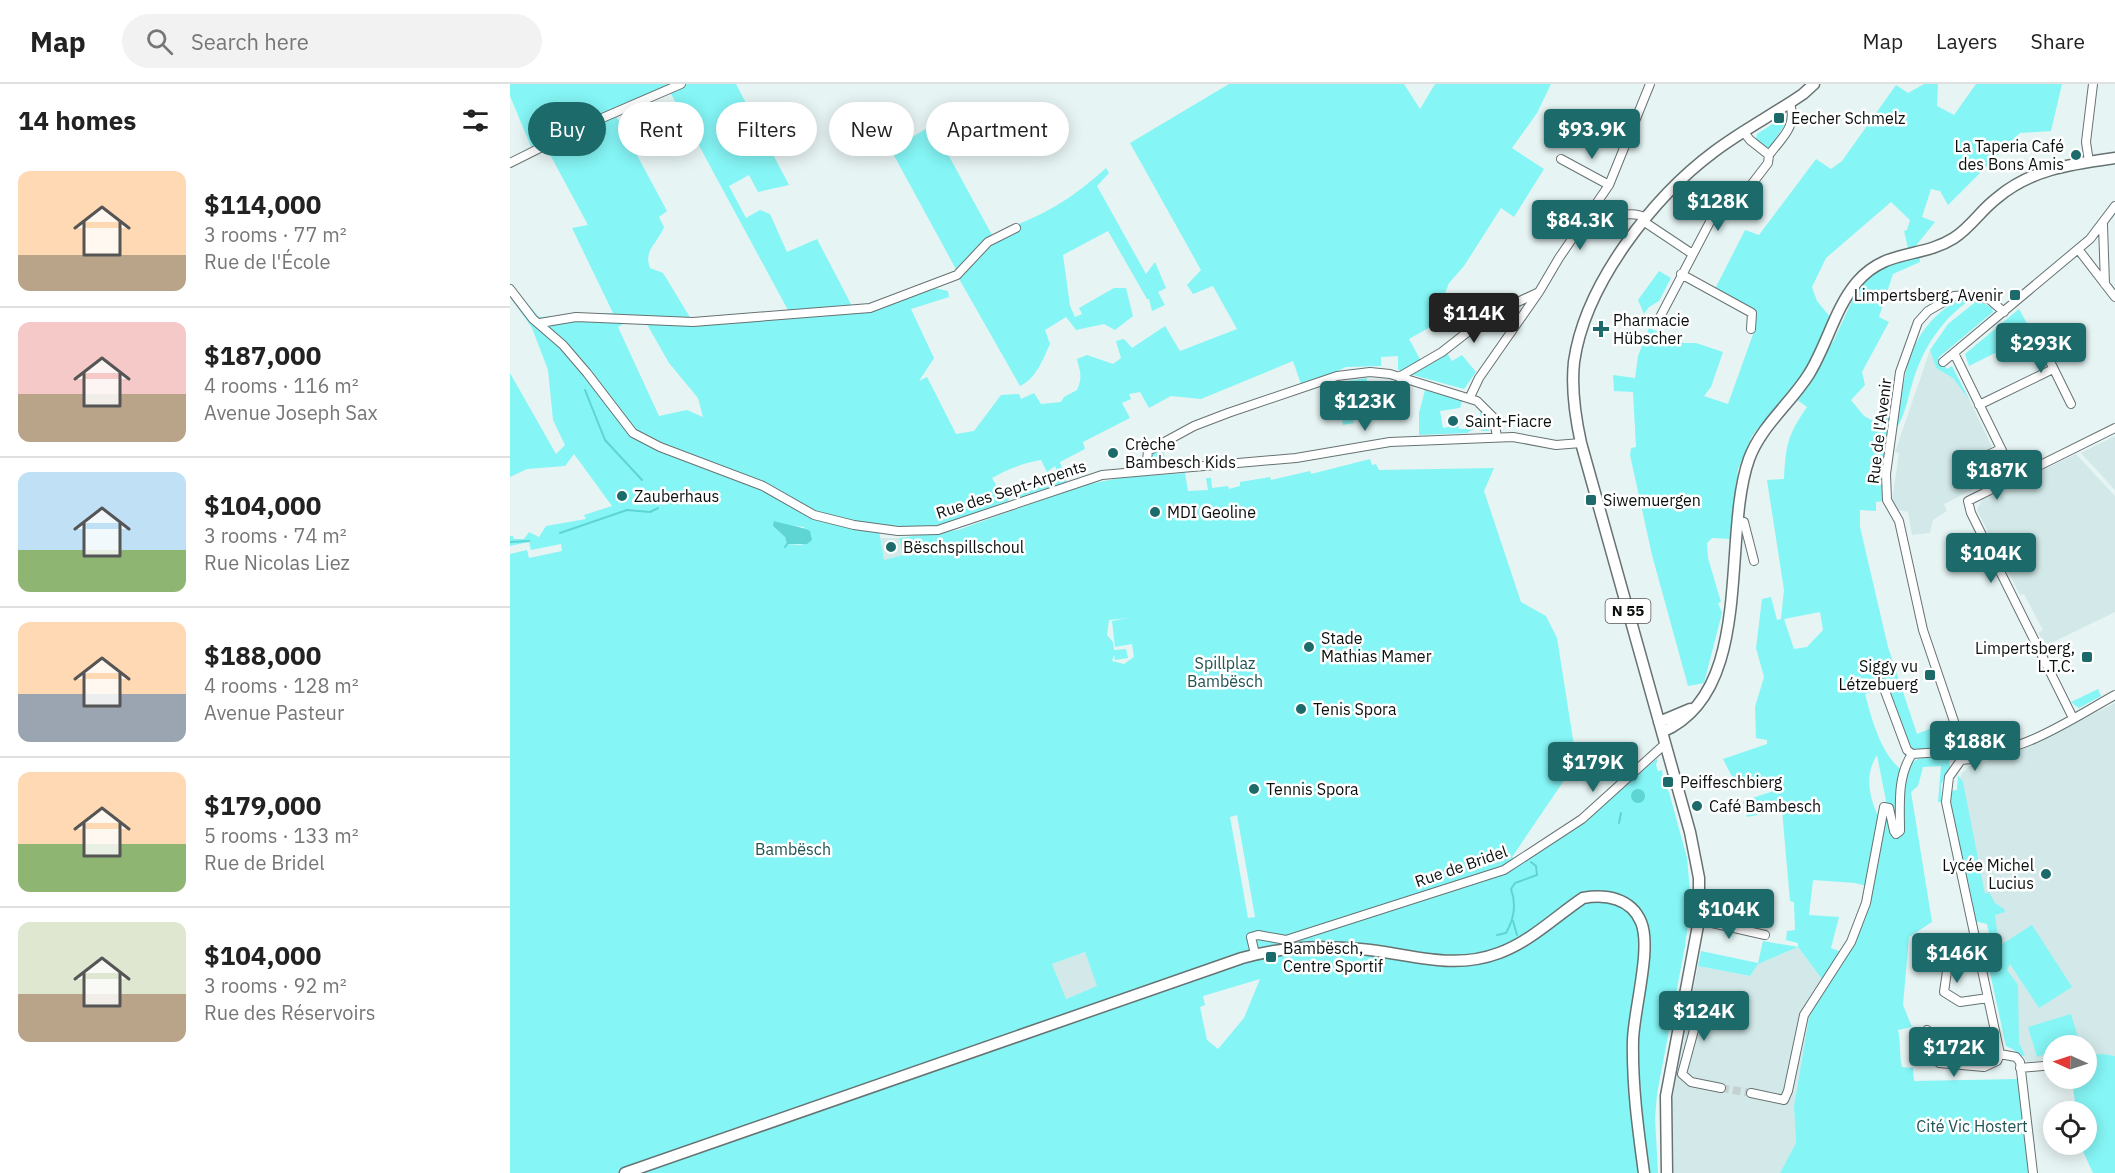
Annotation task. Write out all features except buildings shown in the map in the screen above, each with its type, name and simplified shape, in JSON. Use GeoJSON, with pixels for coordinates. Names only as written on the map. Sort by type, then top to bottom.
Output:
{"type":"FeatureCollection","features":[{"type":"Feature","properties":{"kind":"main road","name":"N 55"},"geometry":{"type":"LineString","coordinates":[[1667,1173],[1664,1140],[1666,1096],[1699,920],[1700,892],[1695,855],[1581,443],[1574,409],[1575,362],[1582,330],[1594,301],[1615,262],[1644,219],[1688,173],[1743,131],[1790,103],[1814,84]]}},
{"type":"Feature","properties":{"kind":"main road"},"geometry":{"type":"LineString","coordinates":[[1660,727],[1695,706],[1710,685],[1723,648],[1730,610],[1744,476],[1758,440],[1808,376],[1857,281],[1885,259],[1931,250],[1947,243],[1963,232],[1994,199],[2026,178],[2041,171],[2115,158]]}},
{"type":"Feature","properties":{"kind":"main road"},"geometry":{"type":"LineString","coordinates":[[626,1173],[1084,1011],[1255,954],[1282,948],[1338,948],[1382,951],[1434,962],[1479,960],[1501,953],[1532,936],[1583,898],[1610,896],[1622,900],[1632,908],[1644,932],[1633,1038],[1637,1121],[1644,1173]]}},
{"type":"Feature","properties":{"kind":"street"},"geometry":{"type":"LineString","coordinates":[[510,163],[586,125],[681,84]]}},
{"type":"Feature","properties":{"kind":"street"},"geometry":{"type":"LineString","coordinates":[[1470,397],[1479,378],[1609,185],[1650,84]]}},
{"type":"Feature","properties":{"kind":"street"},"geometry":{"type":"LineString","coordinates":[[2089,162],[2086,142],[2093,84]]}},
{"type":"Feature","properties":{"kind":"street"},"geometry":{"type":"LineString","coordinates":[[1659,319],[1691,253],[1713,216],[1745,192],[1768,163],[1769,155],[1792,124],[1794,115],[1790,103]]}},
{"type":"Feature","properties":{"kind":"street"},"geometry":{"type":"LineString","coordinates":[[1743,131],[1750,141],[1769,155]]}},
{"type":"Feature","properties":{"kind":"street"},"geometry":{"type":"LineString","coordinates":[[1562,159],[1609,185]]}},
{"type":"Feature","properties":{"kind":"street"},"geometry":{"type":"LineString","coordinates":[[1942,362],[2078,249],[2103,225],[2115,206]]}},
{"type":"Feature","properties":{"kind":"street"},"geometry":{"type":"LineString","coordinates":[[1588,218],[1600,220],[1638,214],[1691,253]]}},
{"type":"Feature","properties":{"kind":"street"},"geometry":{"type":"LineString","coordinates":[[2103,225],[2105,285]]}},
{"type":"Feature","properties":{"kind":"street"},"geometry":{"type":"LineString","coordinates":[[540,323],[576,317],[693,322],[870,308],[957,275],[988,242],[1016,228]]}},
{"type":"Feature","properties":{"kind":"street"},"geometry":{"type":"LineString","coordinates":[[2078,249],[2115,297]]}},
{"type":"Feature","properties":{"kind":"street"},"geometry":{"type":"LineString","coordinates":[[1681,274],[1752,313],[1751,329]]}},
{"type":"Feature","properties":{"kind":"street","name":"Rue des Sept-Arpents"},"geometry":{"type":"LineString","coordinates":[[510,289],[522,307],[581,366],[633,432],[660,447],[763,486],[800,509],[828,520],[898,531],[938,530],[1088,478],[1152,469],[1296,458],[1390,442],[1513,436],[1556,446],[1581,443]]}},
{"type":"Feature","properties":{"kind":"street"},"geometry":{"type":"LineString","coordinates":[[1399,377],[1442,352],[1488,316],[1539,292]]}},
{"type":"Feature","properties":{"kind":"street","name":"Rue de l'Avenir"},"geometry":{"type":"LineString","coordinates":[[1962,742],[1923,630],[1899,521],[1887,500],[1886,474],[1900,372],[1918,322],[1929,311],[1954,296],[1967,295],[1989,299],[2004,312]]}},
{"type":"Feature","properties":{"kind":"street"},"geometry":{"type":"LineString","coordinates":[[2036,333],[2071,404]]}},
{"type":"Feature","properties":{"kind":"street"},"geometry":{"type":"LineString","coordinates":[[1954,353],[2015,477]]}},
{"type":"Feature","properties":{"kind":"street"},"geometry":{"type":"LineString","coordinates":[[1979,405],[2053,369]]}},
{"type":"Feature","properties":{"kind":"street"},"geometry":{"type":"LineString","coordinates":[[1152,469],[1148,460],[1148,451],[1207,421],[1345,374],[1370,372],[1399,377],[1470,397],[1486,406],[1493,417],[1497,436]]}},
{"type":"Feature","properties":{"kind":"street"},"geometry":{"type":"LineString","coordinates":[[2073,718],[1976,523],[1968,501],[2115,428]]}},
{"type":"Feature","properties":{"kind":"street"},"geometry":{"type":"LineString","coordinates":[[1968,464],[2001,448]]}},
{"type":"Feature","properties":{"kind":"street"},"geometry":{"type":"LineString","coordinates":[[1738,520],[1744,522],[1754,561]]}},
{"type":"Feature","properties":{"kind":"street"},"geometry":{"type":"LineString","coordinates":[[1882,683],[1907,750],[1912,754],[1956,751]]}},
{"type":"Feature","properties":{"kind":"street"},"geometry":{"type":"LineString","coordinates":[[1961,760],[1968,761],[1976,753],[1988,754],[2019,744],[2115,695]]}},
{"type":"Feature","properties":{"kind":"street"},"geometry":{"type":"LineString","coordinates":[[1956,751],[1962,742],[1972,743],[1976,753]]}},
{"type":"Feature","properties":{"kind":"street","name":"Rue de Bridel"},"geometry":{"type":"LineString","coordinates":[[1255,954],[1251,937],[1258,935],[1286,940],[1504,870],[1603,802],[1665,744]]}},
{"type":"Feature","properties":{"kind":"street"},"geometry":{"type":"LineString","coordinates":[[1956,751],[1961,760]]}},
{"type":"Feature","properties":{"kind":"street"},"geometry":{"type":"LineString","coordinates":[[1751,1093],[1784,1100],[1788,1091],[1804,1015],[1851,942],[1866,903],[1884,807],[1889,808],[1896,834],[1900,831],[1900,785],[1903,771],[1912,754]]}},
{"type":"Feature","properties":{"kind":"street"},"geometry":{"type":"LineString","coordinates":[[1927,1030],[1932,1054],[1939,1063],[1984,1067],[1997,1061],[2000,1054],[1946,802],[1949,777],[1961,760]]}},
{"type":"Feature","properties":{"kind":"street"},"geometry":{"type":"LineString","coordinates":[[1699,920],[1765,935]]}},
{"type":"Feature","properties":{"kind":"street"},"geometry":{"type":"LineString","coordinates":[[1953,952],[1949,957],[1944,992],[1948,997],[1960,1002],[1988,998]]}},
{"type":"Feature","properties":{"kind":"street"},"geometry":{"type":"LineString","coordinates":[[1682,1016],[1697,1019],[1682,1074],[1691,1082],[1721,1088]]}},
{"type":"Feature","properties":{"kind":"street"},"geometry":{"type":"LineString","coordinates":[[2000,1054],[2016,1057],[2020,1068],[2033,1173]]}},
{"type":"Feature","properties":{"kind":"street"},"geometry":{"type":"LineString","coordinates":[[2020,1068],[2043,1066]]}},
{"type":"Feature","properties":{"kind":"shaded area"},"geometry":{"type":"Polygon","coordinates":[[[1930,350],[1936,368],[1953,378],[1970,401],[1992,447],[1966,460],[1965,465],[1976,488],[1944,504],[1947,511],[1933,520],[1930,533],[1912,535],[1908,512],[1898,510],[1892,500],[1899,453],[1895,452],[1930,350]]]}},
{"type":"Feature","properties":{"kind":"shaded area"},"geometry":{"type":"Polygon","coordinates":[[[2115,436],[2115,490],[2081,453],[2115,436]]]}},
{"type":"Feature","properties":{"kind":"shaded area"},"geometry":{"type":"Polygon","coordinates":[[[2076,454],[2115,496],[2115,612],[2047,645],[2038,633],[2043,630],[2024,594],[2020,595],[1977,510],[1982,500],[2076,454]]]}},
{"type":"Feature","properties":{"kind":"shaded area"},"geometry":{"type":"Polygon","coordinates":[[[774,521],[810,531],[812,540],[807,544],[787,544],[785,537],[773,526],[774,521]]]}},
{"type":"Feature","properties":{"kind":"shaded area","name":"Bëschspillschoul"},"geometry":{"type":"Polygon","coordinates":[[[880,538],[899,538],[903,555],[884,560],[880,538]]]}},
{"type":"Feature","properties":{"kind":"shaded area","name":"Lycée Michel Lucius"},"geometry":{"type":"Polygon","coordinates":[[[2115,703],[2115,1056],[2097,1054],[2097,1035],[2043,1035],[2043,1060],[2027,1062],[2015,1045],[1958,784],[1962,773],[1970,766],[2021,750],[2115,703]]]}},
{"type":"Feature","properties":{"kind":"shaded area"},"geometry":{"type":"Polygon","coordinates":[[[1635,789],[1641,789],[1645,796],[1641,803],[1635,803],[1631,799],[1631,793],[1635,789]]]}},
{"type":"Feature","properties":{"kind":"shaded area"},"geometry":{"type":"Polygon","coordinates":[[[1798,947],[1825,983],[1809,1017],[1794,1106],[1796,1143],[1780,1173],[1674,1173],[1672,1101],[1698,966],[1749,976],[1758,964],[1798,947]]]}},
{"type":"Feature","properties":{"kind":"shaded area"},"geometry":{"type":"Polygon","coordinates":[[[1085,952],[1098,987],[1065,999],[1052,964],[1085,952]]]}},
{"type":"Feature","properties":{"kind":"green space","name":"Bambësch"},"geometry":{"type":"Polygon","coordinates":[[[510,84],[736,84],[745,102],[716,102],[716,156],[774,156],[789,185],[758,192],[749,175],[729,186],[746,218],[760,210],[770,214],[787,252],[817,239],[853,308],[869,306],[957,271],[894,156],[914,156],[914,136],[926,129],[926,156],[949,156],[992,235],[1052,208],[1078,191],[1106,168],[1109,173],[1097,186],[1146,274],[1155,262],[1166,288],[1158,292],[1165,305],[1152,311],[1149,299],[1108,231],[1063,255],[1070,306],[1075,317],[1082,314],[1079,308],[1114,288],[1126,288],[1133,316],[1115,330],[1104,324],[1076,330],[1066,317],[1045,330],[1050,344],[1042,362],[1035,374],[1020,386],[958,277],[934,288],[948,291],[949,297],[911,309],[934,358],[919,381],[927,377],[956,434],[974,431],[1001,395],[1019,394],[1021,399],[1034,393],[1041,404],[1061,402],[1064,397],[1077,390],[1079,385],[1080,374],[1077,359],[1087,355],[1113,364],[1121,358],[1116,341],[1124,339],[1132,348],[1165,326],[1180,351],[1237,329],[1213,286],[1193,294],[1187,285],[1201,270],[1130,143],[1229,84],[1404,84],[1420,109],[1435,84],[1551,84],[1537,113],[1512,148],[1544,169],[1514,217],[1501,208],[1464,266],[1449,283],[1444,296],[1446,318],[1409,339],[1421,361],[1401,371],[1398,370],[1398,356],[1381,357],[1381,366],[1346,367],[1302,387],[1293,361],[1201,399],[1171,396],[1149,408],[1140,392],[1129,394],[1131,399],[1122,403],[1130,418],[1083,442],[1085,449],[1060,462],[1067,483],[1017,501],[1015,497],[1060,479],[1055,466],[1047,472],[1041,460],[1034,461],[992,478],[1002,496],[1012,489],[1014,492],[1006,504],[960,521],[928,527],[878,525],[884,560],[903,555],[899,538],[958,530],[1084,485],[1120,478],[1185,473],[1188,491],[1208,490],[1206,478],[1211,478],[1212,488],[1228,486],[1229,489],[1240,486],[1240,482],[1270,477],[1271,480],[1310,471],[1311,474],[1370,459],[1372,465],[1376,464],[1379,470],[1494,468],[1484,491],[1521,602],[1546,616],[1557,638],[1575,752],[1565,779],[1512,857],[1518,862],[1582,819],[1658,758],[1656,765],[1658,771],[1662,770],[1664,785],[1669,792],[1687,858],[1691,902],[1657,1094],[1655,1118],[1658,1173],[510,1173],[510,554],[527,550],[529,558],[562,551],[561,544],[531,550],[529,542],[510,546],[510,536],[514,539],[524,539],[529,532],[539,537],[546,526],[586,519],[584,515],[612,506],[574,454],[565,466],[527,469],[510,477],[510,373],[556,454],[565,445],[553,420],[548,370],[532,328],[510,297],[510,283],[539,317],[613,313],[572,228],[588,225],[551,156],[606,156],[606,102],[528,102],[528,139],[510,96],[510,84]],[[670,92],[648,102],[618,102],[618,115],[616,116],[618,120],[618,156],[637,156],[667,211],[659,217],[664,227],[648,256],[650,268],[663,273],[691,319],[789,312],[704,155],[704,102],[675,102],[670,92]],[[634,318],[618,327],[659,416],[687,410],[703,417],[698,398],[669,363],[644,319],[634,318]],[[773,526],[785,537],[787,544],[802,545],[804,527],[773,526]],[[1128,618],[1109,620],[1107,635],[1113,642],[1114,650],[1126,649],[1128,658],[1115,660],[1114,655],[1112,661],[1124,664],[1134,657],[1132,644],[1115,647],[1112,621],[1128,618]],[[1237,815],[1230,817],[1248,918],[1255,917],[1237,815]],[[1085,952],[1052,964],[1066,999],[1097,986],[1085,952]],[[1260,979],[1203,996],[1205,1005],[1200,1007],[1207,1040],[1218,1049],[1244,1018],[1260,979]]]}},
{"type":"Feature","properties":{"kind":"green space"},"geometry":{"type":"Polygon","coordinates":[[[1924,84],[1938,84],[1937,106],[1954,115],[1976,84],[2062,84],[2051,131],[2020,133],[1948,205],[1940,191],[1931,189],[1922,217],[1935,222],[1914,248],[1908,248],[1904,231],[1907,230],[1910,220],[1891,202],[1826,258],[1812,287],[1817,301],[1831,318],[1811,363],[1752,436],[1738,469],[1731,539],[1712,538],[1707,543],[1708,558],[1722,613],[1704,683],[1688,686],[1652,555],[1630,455],[1631,448],[1636,447],[1633,392],[1614,391],[1613,375],[1635,378],[1638,356],[1649,328],[1684,343],[1696,343],[1723,352],[1711,387],[1704,396],[1728,404],[1756,326],[1756,312],[1715,289],[1745,230],[1759,235],[1816,159],[1831,169],[1842,161],[1896,85],[1908,93],[1924,84]]]}},
{"type":"Feature","properties":{"kind":"green space"},"geometry":{"type":"Polygon","coordinates":[[[1785,116],[1788,120],[1770,147],[1762,147],[1756,140],[1757,134],[1785,116]]]}},
{"type":"Feature","properties":{"kind":"green space","name":"Bambësch"},"geometry":{"type":"Polygon","coordinates":[[[528,151],[528,156],[533,156],[510,167],[510,158],[528,151]]]}},
{"type":"Feature","properties":{"kind":"green space","name":"Cité Vic Hostert"},"geometry":{"type":"Polygon","coordinates":[[[1919,256],[1920,262],[1893,274],[1879,317],[1889,322],[1862,372],[1865,385],[1851,400],[1864,416],[1877,423],[1883,411],[1892,419],[1883,472],[1883,501],[1876,502],[1876,511],[1860,510],[1860,527],[1888,647],[1917,734],[1947,722],[1953,741],[1947,748],[1914,750],[1910,748],[1876,661],[1869,663],[1877,690],[1865,694],[1878,736],[1895,764],[1903,771],[1914,761],[1929,758],[1949,760],[1950,767],[1941,785],[1941,802],[1938,802],[1941,766],[1923,767],[1918,786],[1911,792],[1932,922],[1909,937],[1903,1005],[1912,1027],[1898,1030],[1901,1062],[1902,1067],[1913,1068],[1914,1081],[2019,1079],[2030,1173],[1780,1173],[1796,1143],[1794,1106],[1809,1017],[1825,983],[1798,947],[1798,943],[1786,940],[1787,931],[1795,930],[1794,902],[1790,901],[1782,810],[1747,817],[1743,801],[1783,788],[1781,776],[1737,786],[1723,759],[1767,744],[1767,740],[1756,738],[1755,707],[1764,677],[1756,648],[1762,599],[1771,597],[1777,620],[1781,619],[1784,590],[1767,480],[1784,479],[1789,441],[1807,407],[1796,399],[1834,340],[1856,292],[1870,275],[1887,264],[1919,256]],[[1820,612],[1784,619],[1794,649],[1807,647],[1823,630],[1820,612]],[[1877,755],[1869,779],[1873,803],[1880,820],[1887,806],[1877,755]],[[1813,880],[1809,915],[1839,917],[1831,948],[1844,953],[1870,887],[1855,883],[1813,880]]]}},
{"type":"Feature","properties":{"kind":"green space"},"geometry":{"type":"Polygon","coordinates":[[[1659,271],[1671,278],[1659,301],[1649,307],[1644,314],[1638,300],[1659,271]]]}},
{"type":"Feature","properties":{"kind":"green space"},"geometry":{"type":"Polygon","coordinates":[[[1960,298],[1972,299],[1943,324],[1928,345],[1896,429],[1906,371],[1918,340],[1928,325],[1942,311],[1960,298]]]}},
{"type":"Feature","properties":{"kind":"green space"},"geometry":{"type":"Polygon","coordinates":[[[1978,300],[1992,308],[1993,312],[1938,358],[1947,369],[1952,366],[1970,401],[1953,378],[1936,368],[1930,350],[1948,324],[1978,300]]]}},
{"type":"Feature","properties":{"kind":"green space"},"geometry":{"type":"Polygon","coordinates":[[[2019,309],[2033,334],[1969,366],[1965,354],[2019,309]]]}},
{"type":"Feature","properties":{"kind":"green space"},"geometry":{"type":"Polygon","coordinates":[[[1446,351],[1452,361],[1462,355],[1476,372],[1464,389],[1413,375],[1413,371],[1446,351]]]}},
{"type":"Feature","properties":{"kind":"green space"},"geometry":{"type":"Polygon","coordinates":[[[1367,378],[1366,396],[1345,401],[1341,382],[1367,378]]]}},
{"type":"Feature","properties":{"kind":"green space"},"geometry":{"type":"Polygon","coordinates":[[[1425,390],[1462,401],[1460,408],[1440,411],[1443,428],[1458,425],[1459,429],[1465,429],[1465,424],[1477,420],[1477,427],[1467,433],[1419,435],[1419,413],[1425,390]]]}},
{"type":"Feature","properties":{"kind":"green space"},"geometry":{"type":"Polygon","coordinates":[[[1350,407],[1354,423],[1343,425],[1340,409],[1350,407]]]}},
{"type":"Feature","properties":{"kind":"green space"},"geometry":{"type":"Polygon","coordinates":[[[1480,407],[1489,420],[1489,431],[1481,431],[1480,407]]]}},
{"type":"Feature","properties":{"kind":"green space"},"geometry":{"type":"Polygon","coordinates":[[[1163,445],[1165,464],[1155,464],[1151,454],[1163,445]]]}},
{"type":"Feature","properties":{"kind":"green space"},"geometry":{"type":"Polygon","coordinates":[[[1993,455],[2006,473],[1976,488],[1966,468],[1993,455]]]}},
{"type":"Feature","properties":{"kind":"green space"},"geometry":{"type":"Polygon","coordinates":[[[2098,689],[2101,696],[2079,708],[2071,702],[2098,689]]]}},
{"type":"Feature","properties":{"kind":"green space"},"geometry":{"type":"Polygon","coordinates":[[[1958,775],[1963,782],[1985,894],[1989,892],[1995,903],[2005,912],[1995,915],[1999,946],[2032,925],[2072,987],[2039,1008],[2010,964],[2007,970],[2018,985],[2019,1043],[2025,1055],[2019,1057],[2014,1050],[2006,1046],[1984,945],[1991,943],[1987,924],[1974,921],[1949,804],[1949,791],[1957,790],[1958,775]]]}},
{"type":"Feature","properties":{"kind":"green space"},"geometry":{"type":"Polygon","coordinates":[[[1763,941],[1798,947],[1758,964],[1750,976],[1698,966],[1701,951],[1758,963],[1763,941]]]}},
{"type":"Feature","properties":{"kind":"green space"},"geometry":{"type":"Polygon","coordinates":[[[2071,1014],[2077,1035],[2043,1035],[2043,1055],[2037,1057],[2028,1027],[2071,1014]]]}},
{"type":"Feature","properties":{"kind":"green space"},"geometry":{"type":"Polygon","coordinates":[[[2097,1054],[2115,1056],[2115,1173],[2093,1173],[2085,1155],[2097,1155],[2097,1101],[2075,1101],[2073,1089],[2097,1089],[2097,1054]]]}},
{"type":"Feature","properties":{"kind":"waterway"},"geometry":{"type":"LineString","coordinates":[[585,390],[605,440],[642,480]]}},
{"type":"Feature","properties":{"kind":"waterway"},"geometry":{"type":"LineString","coordinates":[[560,533],[627,510],[650,512],[658,508]]}},
{"type":"Feature","properties":{"kind":"waterway"},"geometry":{"type":"LineString","coordinates":[[510,542],[529,541]]}},
{"type":"Feature","properties":{"kind":"waterway"},"geometry":{"type":"LineString","coordinates":[[1619,823],[1621,813]]}},
{"type":"Feature","properties":{"kind":"waterway"},"geometry":{"type":"LineString","coordinates":[[1497,935],[1506,933],[1511,922],[1514,912],[1511,889],[1515,883],[1537,875],[1536,866],[1531,862]]}},
{"type":"Feature","properties":{"kind":"waterway"},"geometry":{"type":"LineString","coordinates":[[1513,921],[1517,935]]}},
{"type":"Feature","properties":{"kind":"tunnel"},"geometry":{"type":"LineString","coordinates":[[1721,1088],[1751,1093]]}},
{"type":"Feature","properties":{"kind":"place","name":"Eecher Schmelz"},"geometry":{"type":"Point","coordinates":[1779,118]}},
{"type":"Feature","properties":{"kind":"place","name":"La Taperia Café des Bons Amis"},"geometry":{"type":"Point","coordinates":[2076,155]}},
{"type":"Feature","properties":{"kind":"place","name":"Limpertsberg, Avenir"},"geometry":{"type":"Point","coordinates":[2015,295]}},
{"type":"Feature","properties":{"kind":"place","name":"Pharmacie Hübscher"},"geometry":{"type":"Point","coordinates":[1601,329]}},
{"type":"Feature","properties":{"kind":"place","name":"Saint-Fiacre"},"geometry":{"type":"Point","coordinates":[1453,421]}},
{"type":"Feature","properties":{"kind":"place","name":"Crèche Bambesch Kids"},"geometry":{"type":"Point","coordinates":[1113,453]}},
{"type":"Feature","properties":{"kind":"place","name":"Zauberhaus"},"geometry":{"type":"Point","coordinates":[622,496]}},
{"type":"Feature","properties":{"kind":"place","name":"Siwemuergen"},"geometry":{"type":"Point","coordinates":[1591,500]}},
{"type":"Feature","properties":{"kind":"place","name":"MDI Geoline"},"geometry":{"type":"Point","coordinates":[1155,512]}},
{"type":"Feature","properties":{"kind":"place","name":"Bëschspillschoul"},"geometry":{"type":"Point","coordinates":[891,547]}},
{"type":"Feature","properties":{"kind":"place","name":"Stade Mathias Mamer"},"geometry":{"type":"Point","coordinates":[1309,647]}},
{"type":"Feature","properties":{"kind":"place","name":"Limpertsberg, L.T.C."},"geometry":{"type":"Point","coordinates":[2087,657]}},
{"type":"Feature","properties":{"kind":"place","name":"Siggy vu Létzebuerg"},"geometry":{"type":"Point","coordinates":[1930,675]}},
{"type":"Feature","properties":{"kind":"place","name":"Tenis Spora"},"geometry":{"type":"Point","coordinates":[1301,709]}},
{"type":"Feature","properties":{"kind":"place","name":"Peiffeschbierg"},"geometry":{"type":"Point","coordinates":[1668,782]}},
{"type":"Feature","properties":{"kind":"place","name":"Tennis Spora"},"geometry":{"type":"Point","coordinates":[1254,789]}},
{"type":"Feature","properties":{"kind":"place","name":"Café Bambesch"},"geometry":{"type":"Point","coordinates":[1697,806]}},
{"type":"Feature","properties":{"kind":"place","name":"Lycée Michel Lucius"},"geometry":{"type":"Point","coordinates":[2046,874]}},
{"type":"Feature","properties":{"kind":"place","name":"Bambësch, Centre Sportif"},"geometry":{"type":"Point","coordinates":[1271,957]}},
{"type":"Feature","properties":{"kind":"park label","name":"Spillplaz Bambësch"},"geometry":{"type":"Point","coordinates":[1225,672]}}]}
